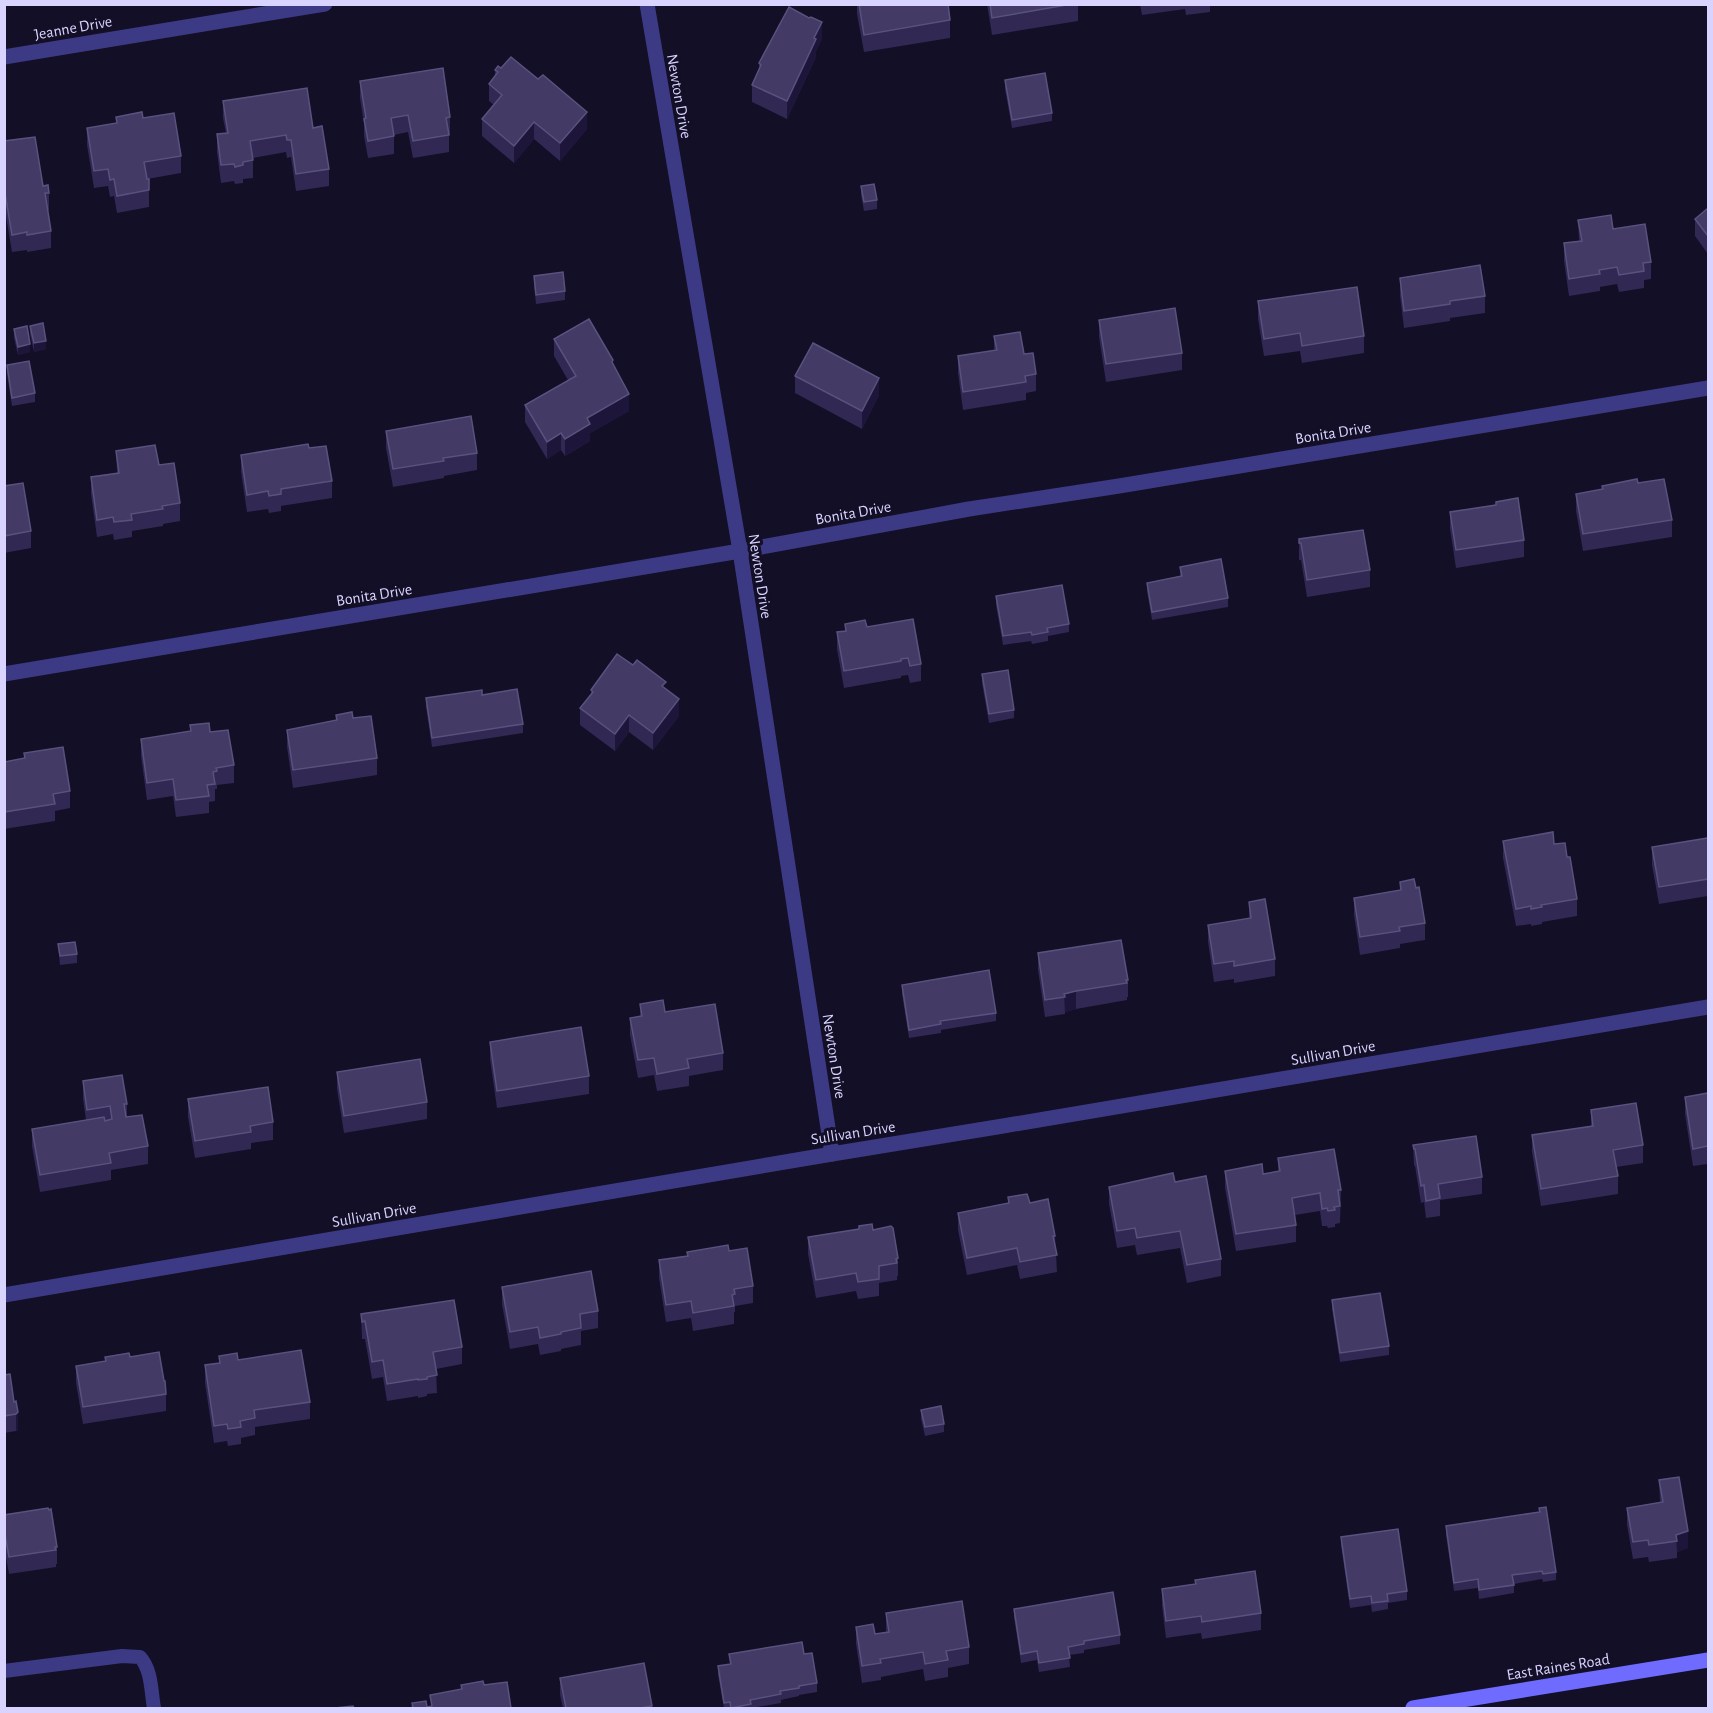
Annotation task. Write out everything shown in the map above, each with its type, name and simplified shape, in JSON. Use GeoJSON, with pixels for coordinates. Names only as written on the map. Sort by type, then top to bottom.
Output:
{"type":"FeatureCollection","features":[{"type":"Feature","properties":{"kind":"main road","name":"East Raines Road"},"geometry":{"type":"LineString","coordinates":[[1413,1708],[1708,1660]]}},
{"type":"Feature","properties":{"kind":"street","name":"Jeanne Drive"},"geometry":{"type":"LineString","coordinates":[[4,57],[325,4]]}},
{"type":"Feature","properties":{"kind":"street","name":"Newton Drive"},"geometry":{"type":"LineString","coordinates":[[647,4],[740,551],[832,1154]]}},
{"type":"Feature","properties":{"kind":"street","name":"Bonita Drive"},"geometry":{"type":"LineString","coordinates":[[4,674],[740,551],[969,509],[1708,388]]}},
{"type":"Feature","properties":{"kind":"street","name":"Sullivan Drive"},"geometry":{"type":"LineString","coordinates":[[4,1295],[1708,1007]]}},
{"type":"Feature","properties":{"kind":"lane"},"geometry":{"type":"LineString","coordinates":[[4,1671],[122,1656],[140,1657],[146,1663],[154,1708]]}},
{"type":"Feature","properties":{"kind":"building"},"geometry":{"type":"Polygon","coordinates":[[[859,4],[948,4],[950,20],[864,35],[859,4]]]}},
{"type":"Feature","properties":{"kind":"building"},"geometry":{"type":"Polygon","coordinates":[[[990,4],[1072,4],[992,18],[990,4]]]}},
{"type":"Feature","properties":{"kind":"building"},"geometry":{"type":"Polygon","coordinates":[[[789,7],[822,22],[787,101],[752,85],[761,65],[759,63],[789,7]]]}},
{"type":"Feature","properties":{"kind":"building"},"geometry":{"type":"Polygon","coordinates":[[[511,57],[538,79],[543,75],[587,112],[560,143],[534,122],[514,146],[482,119],[502,95],[489,84],[498,72],[495,70],[498,66],[501,68],[511,57]]]}},
{"type":"Feature","properties":{"kind":"building"},"geometry":{"type":"Polygon","coordinates":[[[443,68],[450,117],[446,118],[449,135],[413,141],[408,115],[391,118],[394,136],[368,141],[360,81],[443,68]]]}},
{"type":"Feature","properties":{"kind":"building"},"geometry":{"type":"Polygon","coordinates":[[[1045,73],[1052,113],[1012,120],[1005,80],[1045,73]]]}},
{"type":"Feature","properties":{"kind":"building"},"geometry":{"type":"Polygon","coordinates":[[[307,88],[313,128],[322,126],[329,169],[296,174],[291,140],[287,140],[286,135],[250,141],[253,160],[235,167],[234,164],[221,165],[217,134],[228,133],[223,101],[307,88]]]}},
{"type":"Feature","properties":{"kind":"building"},"geometry":{"type":"Polygon","coordinates":[[[142,112],[143,118],[174,113],[181,156],[144,162],[147,179],[149,179],[149,190],[117,196],[114,179],[110,180],[108,169],[94,171],[87,128],[117,123],[116,117],[142,112]]]}},
{"type":"Feature","properties":{"kind":"building"},"geometry":{"type":"Polygon","coordinates":[[[35,137],[43,186],[48,185],[49,193],[45,193],[51,231],[12,235],[4,187],[4,141],[35,137]]]}},
{"type":"Feature","properties":{"kind":"building"},"geometry":{"type":"Polygon","coordinates":[[[874,184],[877,200],[864,202],[861,186],[874,184]]]}},
{"type":"Feature","properties":{"kind":"building"},"geometry":{"type":"Polygon","coordinates":[[[1708,208],[1708,236],[1695,219],[1708,208]]]}},
{"type":"Feature","properties":{"kind":"building"},"geometry":{"type":"Polygon","coordinates":[[[1611,215],[1613,229],[1645,224],[1651,262],[1643,263],[1644,271],[1619,275],[1617,267],[1599,270],[1600,274],[1569,279],[1564,243],[1582,241],[1578,220],[1611,215]]]}},
{"type":"Feature","properties":{"kind":"building"},"geometry":{"type":"Polygon","coordinates":[[[1480,265],[1485,296],[1404,311],[1400,278],[1480,265]]]}},
{"type":"Feature","properties":{"kind":"building"},"geometry":{"type":"Polygon","coordinates":[[[563,272],[565,291],[536,295],[534,276],[563,272]]]}},
{"type":"Feature","properties":{"kind":"building"},"geometry":{"type":"Polygon","coordinates":[[[1357,287],[1364,336],[1302,346],[1300,333],[1264,339],[1258,301],[1357,287]]]}},
{"type":"Feature","properties":{"kind":"building"},"geometry":{"type":"Polygon","coordinates":[[[1175,308],[1182,353],[1106,364],[1099,320],[1175,308]]]}},
{"type":"Feature","properties":{"kind":"building"},"geometry":{"type":"Polygon","coordinates":[[[589,319],[613,360],[629,394],[587,418],[590,424],[565,439],[561,433],[547,442],[525,405],[576,376],[554,339],[589,319]]]}},
{"type":"Feature","properties":{"kind":"building"},"geometry":{"type":"Polygon","coordinates":[[[43,323],[46,341],[34,343],[30,326],[43,323]]]}},
{"type":"Feature","properties":{"kind":"building"},"geometry":{"type":"Polygon","coordinates":[[[27,326],[30,344],[18,347],[14,329],[27,326]]]}},
{"type":"Feature","properties":{"kind":"building"},"geometry":{"type":"Polygon","coordinates":[[[1020,332],[1024,354],[1033,353],[1036,374],[1025,376],[1026,382],[963,392],[958,356],[997,350],[994,336],[1020,332]]]}},
{"type":"Feature","properties":{"kind":"building"},"geometry":{"type":"Polygon","coordinates":[[[813,343],[879,378],[862,411],[795,376],[813,343]]]}},
{"type":"Feature","properties":{"kind":"building"},"geometry":{"type":"Polygon","coordinates":[[[29,361],[35,393],[12,398],[7,365],[29,361]]]}},
{"type":"Feature","properties":{"kind":"building"},"geometry":{"type":"Polygon","coordinates":[[[471,416],[477,453],[393,469],[386,431],[471,416]]]}},
{"type":"Feature","properties":{"kind":"building"},"geometry":{"type":"Polygon","coordinates":[[[308,444],[309,448],[326,446],[332,481],[281,489],[281,494],[269,496],[268,491],[247,495],[241,455],[308,444]]]}},
{"type":"Feature","properties":{"kind":"building"},"geometry":{"type":"Polygon","coordinates":[[[155,445],[159,465],[174,463],[180,503],[162,506],[163,509],[131,514],[132,520],[114,522],[113,517],[97,520],[91,477],[119,473],[116,451],[155,445]]]}},
{"type":"Feature","properties":{"kind":"building"},"geometry":{"type":"Polygon","coordinates":[[[1637,479],[1638,483],[1664,479],[1672,520],[1583,534],[1576,494],[1637,479]]]}},
{"type":"Feature","properties":{"kind":"building"},"geometry":{"type":"Polygon","coordinates":[[[23,483],[31,531],[4,536],[4,486],[23,483]]]}},
{"type":"Feature","properties":{"kind":"building"},"geometry":{"type":"Polygon","coordinates":[[[1518,498],[1524,540],[1456,550],[1450,512],[1496,505],[1496,502],[1518,498]]]}},
{"type":"Feature","properties":{"kind":"building"},"geometry":{"type":"Polygon","coordinates":[[[1363,530],[1370,570],[1307,580],[1299,539],[1363,530]]]}},
{"type":"Feature","properties":{"kind":"building"},"geometry":{"type":"Polygon","coordinates":[[[1221,559],[1228,598],[1152,612],[1147,583],[1182,576],[1180,567],[1221,559]]]}},
{"type":"Feature","properties":{"kind":"building"},"geometry":{"type":"Polygon","coordinates":[[[1062,585],[1069,624],[1047,628],[1048,632],[1032,635],[1031,632],[1003,636],[996,596],[1062,585]]]}},
{"type":"Feature","properties":{"kind":"building"},"geometry":{"type":"Polygon","coordinates":[[[913,619],[921,664],[910,666],[908,658],[844,671],[837,632],[846,631],[845,624],[865,620],[867,627],[913,619]]]}},
{"type":"Feature","properties":{"kind":"building"},"geometry":{"type":"Polygon","coordinates":[[[617,654],[633,665],[637,660],[666,682],[662,686],[679,699],[653,733],[629,715],[615,734],[580,708],[617,654]]]}},
{"type":"Feature","properties":{"kind":"building"},"geometry":{"type":"Polygon","coordinates":[[[1008,670],[1014,710],[989,714],[982,674],[1008,670]]]}},
{"type":"Feature","properties":{"kind":"building"},"geometry":{"type":"Polygon","coordinates":[[[517,689],[523,724],[432,738],[426,698],[482,690],[482,695],[517,689]]]}},
{"type":"Feature","properties":{"kind":"building"},"geometry":{"type":"Polygon","coordinates":[[[352,712],[353,718],[371,716],[377,758],[293,770],[287,730],[337,720],[336,715],[352,712]]]}},
{"type":"Feature","properties":{"kind":"building"},"geometry":{"type":"Polygon","coordinates":[[[209,723],[210,732],[228,730],[234,765],[216,768],[217,771],[213,772],[215,784],[207,785],[209,796],[176,800],[173,779],[147,783],[141,739],[191,731],[190,725],[209,723]]]}},
{"type":"Feature","properties":{"kind":"building"},"geometry":{"type":"Polygon","coordinates":[[[63,747],[70,791],[53,794],[55,804],[4,812],[4,762],[25,758],[24,753],[63,747]]]}},
{"type":"Feature","properties":{"kind":"building"},"geometry":{"type":"Polygon","coordinates":[[[1553,832],[1554,844],[1565,843],[1567,857],[1570,857],[1577,899],[1531,909],[1531,906],[1516,909],[1503,841],[1553,832]]]}},
{"type":"Feature","properties":{"kind":"building"},"geometry":{"type":"Polygon","coordinates":[[[1708,838],[1708,879],[1659,887],[1652,847],[1708,838]]]}},
{"type":"Feature","properties":{"kind":"building"},"geometry":{"type":"Polygon","coordinates":[[[1414,879],[1416,888],[1419,887],[1425,923],[1399,927],[1400,931],[1360,937],[1354,898],[1401,890],[1400,882],[1414,879]]]}},
{"type":"Feature","properties":{"kind":"building"},"geometry":{"type":"Polygon","coordinates":[[[1265,899],[1275,959],[1234,966],[1234,961],[1214,964],[1208,925],[1251,918],[1249,902],[1265,899]]]}},
{"type":"Feature","properties":{"kind":"building"},"geometry":{"type":"Polygon","coordinates":[[[1121,940],[1127,983],[1076,991],[1064,994],[1065,997],[1045,1000],[1038,953],[1121,940]]]}},
{"type":"Feature","properties":{"kind":"building"},"geometry":{"type":"Polygon","coordinates":[[[75,942],[77,954],[60,956],[58,944],[75,942]]]}},
{"type":"Feature","properties":{"kind":"building"},"geometry":{"type":"Polygon","coordinates":[[[989,970],[996,1013],[940,1021],[941,1024],[909,1030],[902,985],[989,970]]]}},
{"type":"Feature","properties":{"kind":"building"},"geometry":{"type":"Polygon","coordinates":[[[663,1000],[665,1012],[715,1004],[723,1053],[687,1059],[689,1068],[657,1074],[654,1058],[638,1060],[630,1018],[642,1016],[640,1004],[663,1000]]]}},
{"type":"Feature","properties":{"kind":"building"},"geometry":{"type":"Polygon","coordinates":[[[581,1027],[589,1076],[497,1091],[490,1042],[581,1027]]]}},
{"type":"Feature","properties":{"kind":"building"},"geometry":{"type":"Polygon","coordinates":[[[420,1059],[427,1102],[344,1116],[337,1072],[420,1059]]]}},
{"type":"Feature","properties":{"kind":"building"},"geometry":{"type":"Polygon","coordinates":[[[122,1075],[127,1104],[124,1104],[126,1117],[142,1115],[148,1146],[109,1153],[111,1163],[40,1175],[32,1129],[104,1117],[105,1121],[112,1119],[110,1106],[87,1110],[83,1081],[122,1075]]]}},
{"type":"Feature","properties":{"kind":"building"},"geometry":{"type":"Polygon","coordinates":[[[268,1087],[273,1122],[250,1126],[251,1132],[195,1141],[188,1099],[268,1087]]]}},
{"type":"Feature","properties":{"kind":"building"},"geometry":{"type":"Polygon","coordinates":[[[1708,1093],[1708,1146],[1693,1149],[1685,1097],[1708,1093]]]}},
{"type":"Feature","properties":{"kind":"building"},"geometry":{"type":"Polygon","coordinates":[[[1636,1103],[1643,1145],[1613,1150],[1618,1176],[1541,1189],[1532,1135],[1593,1126],[1591,1110],[1636,1103]]]}},
{"type":"Feature","properties":{"kind":"building"},"geometry":{"type":"Polygon","coordinates":[[[1476,1136],[1482,1177],[1438,1184],[1440,1198],[1426,1201],[1413,1145],[1476,1136]]]}},
{"type":"Feature","properties":{"kind":"building"},"geometry":{"type":"Polygon","coordinates":[[[1334,1149],[1341,1190],[1338,1190],[1340,1206],[1334,1207],[1335,1210],[1322,1209],[1320,1193],[1292,1198],[1296,1225],[1236,1234],[1225,1171],[1262,1164],[1263,1174],[1280,1171],[1278,1158],[1334,1149]]]}},
{"type":"Feature","properties":{"kind":"building"},"geometry":{"type":"Polygon","coordinates":[[[1173,1173],[1175,1182],[1206,1176],[1221,1259],[1187,1265],[1180,1231],[1137,1238],[1135,1228],[1117,1231],[1109,1187],[1173,1173]]]}},
{"type":"Feature","properties":{"kind":"building"},"geometry":{"type":"Polygon","coordinates":[[[1027,1194],[1030,1203],[1048,1199],[1057,1255],[1020,1262],[1017,1248],[967,1258],[958,1213],[1009,1203],[1008,1197],[1027,1194]]]}},
{"type":"Feature","properties":{"kind":"building"},"geometry":{"type":"Polygon","coordinates":[[[872,1224],[873,1230],[891,1226],[893,1228],[897,1263],[879,1266],[879,1279],[858,1282],[856,1273],[816,1280],[808,1237],[859,1229],[859,1226],[872,1224]]]}},
{"type":"Feature","properties":{"kind":"building"},"geometry":{"type":"Polygon","coordinates":[[[728,1245],[729,1251],[747,1248],[753,1286],[734,1289],[735,1294],[732,1295],[734,1306],[693,1313],[691,1301],[666,1305],[659,1260],[688,1256],[687,1252],[728,1245]]]}},
{"type":"Feature","properties":{"kind":"building"},"geometry":{"type":"Polygon","coordinates":[[[591,1271],[598,1311],[580,1314],[581,1328],[540,1338],[538,1327],[510,1332],[502,1287],[591,1271]]]}},
{"type":"Feature","properties":{"kind":"building"},"geometry":{"type":"Polygon","coordinates":[[[1380,1293],[1389,1346],[1340,1353],[1332,1300],[1380,1293]]]}},
{"type":"Feature","properties":{"kind":"building"},"geometry":{"type":"Polygon","coordinates":[[[454,1300],[462,1347],[433,1352],[437,1375],[427,1377],[427,1379],[387,1384],[383,1360],[372,1362],[365,1321],[362,1322],[361,1314],[454,1300]]]}},
{"type":"Feature","properties":{"kind":"building"},"geometry":{"type":"Polygon","coordinates":[[[301,1350],[310,1402],[254,1410],[255,1418],[240,1421],[241,1427],[228,1429],[227,1424],[214,1426],[205,1365],[220,1363],[219,1356],[237,1353],[238,1360],[301,1350]]]}},
{"type":"Feature","properties":{"kind":"building"},"geometry":{"type":"Polygon","coordinates":[[[159,1352],[166,1394],[83,1407],[76,1366],[106,1361],[105,1357],[129,1353],[130,1357],[159,1352]]]}},
{"type":"Feature","properties":{"kind":"building"},"geometry":{"type":"Polygon","coordinates":[[[10,1374],[14,1402],[16,1401],[18,1412],[4,1416],[4,1375],[10,1374]]]}},
{"type":"Feature","properties":{"kind":"building"},"geometry":{"type":"Polygon","coordinates":[[[941,1406],[944,1424],[925,1427],[921,1410],[941,1406]]]}},
{"type":"Feature","properties":{"kind":"building"},"geometry":{"type":"Polygon","coordinates":[[[1679,1477],[1688,1531],[1676,1535],[1677,1541],[1649,1545],[1648,1540],[1633,1542],[1627,1508],[1663,1502],[1659,1480],[1679,1477]]]}},
{"type":"Feature","properties":{"kind":"building"},"geometry":{"type":"Polygon","coordinates":[[[1546,1507],[1556,1572],[1543,1574],[1542,1571],[1512,1575],[1514,1585],[1479,1590],[1478,1579],[1454,1583],[1446,1526],[1540,1512],[1539,1508],[1546,1507]]]}},
{"type":"Feature","properties":{"kind":"building"},"geometry":{"type":"Polygon","coordinates":[[[51,1509],[56,1550],[9,1557],[4,1515],[51,1509]]]}},
{"type":"Feature","properties":{"kind":"building"},"geometry":{"type":"Polygon","coordinates":[[[1398,1529],[1407,1591],[1387,1594],[1388,1601],[1372,1603],[1371,1596],[1350,1599],[1341,1537],[1398,1529]]]}},
{"type":"Feature","properties":{"kind":"building"},"geometry":{"type":"Polygon","coordinates":[[[1255,1571],[1261,1613],[1202,1622],[1201,1616],[1166,1621],[1162,1589],[1196,1584],[1195,1580],[1255,1571]]]}},
{"type":"Feature","properties":{"kind":"building"},"geometry":{"type":"Polygon","coordinates":[[[1113,1592],[1120,1635],[1084,1641],[1084,1644],[1068,1647],[1070,1658],[1039,1663],[1037,1651],[1021,1654],[1014,1609],[1113,1592]]]}},
{"type":"Feature","properties":{"kind":"building"},"geometry":{"type":"Polygon","coordinates":[[[962,1601],[969,1647],[946,1651],[948,1660],[925,1664],[923,1652],[880,1659],[881,1663],[862,1666],[856,1627],[873,1624],[875,1634],[889,1632],[886,1613],[962,1601]]]}},
{"type":"Feature","properties":{"kind":"building"},"geometry":{"type":"Polygon","coordinates":[[[802,1642],[804,1654],[812,1653],[817,1683],[780,1691],[781,1694],[750,1700],[751,1704],[731,1708],[730,1702],[724,1703],[718,1666],[731,1664],[729,1654],[802,1642]]]}},
{"type":"Feature","properties":{"kind":"building"},"geometry":{"type":"Polygon","coordinates":[[[644,1663],[652,1706],[566,1708],[560,1678],[644,1663]]]}},
{"type":"Feature","properties":{"kind":"building"},"geometry":{"type":"Polygon","coordinates":[[[483,1681],[484,1685],[507,1682],[511,1708],[410,1708],[413,1707],[412,1703],[426,1701],[427,1707],[432,1706],[430,1695],[462,1689],[461,1685],[483,1681]]]}}]}
